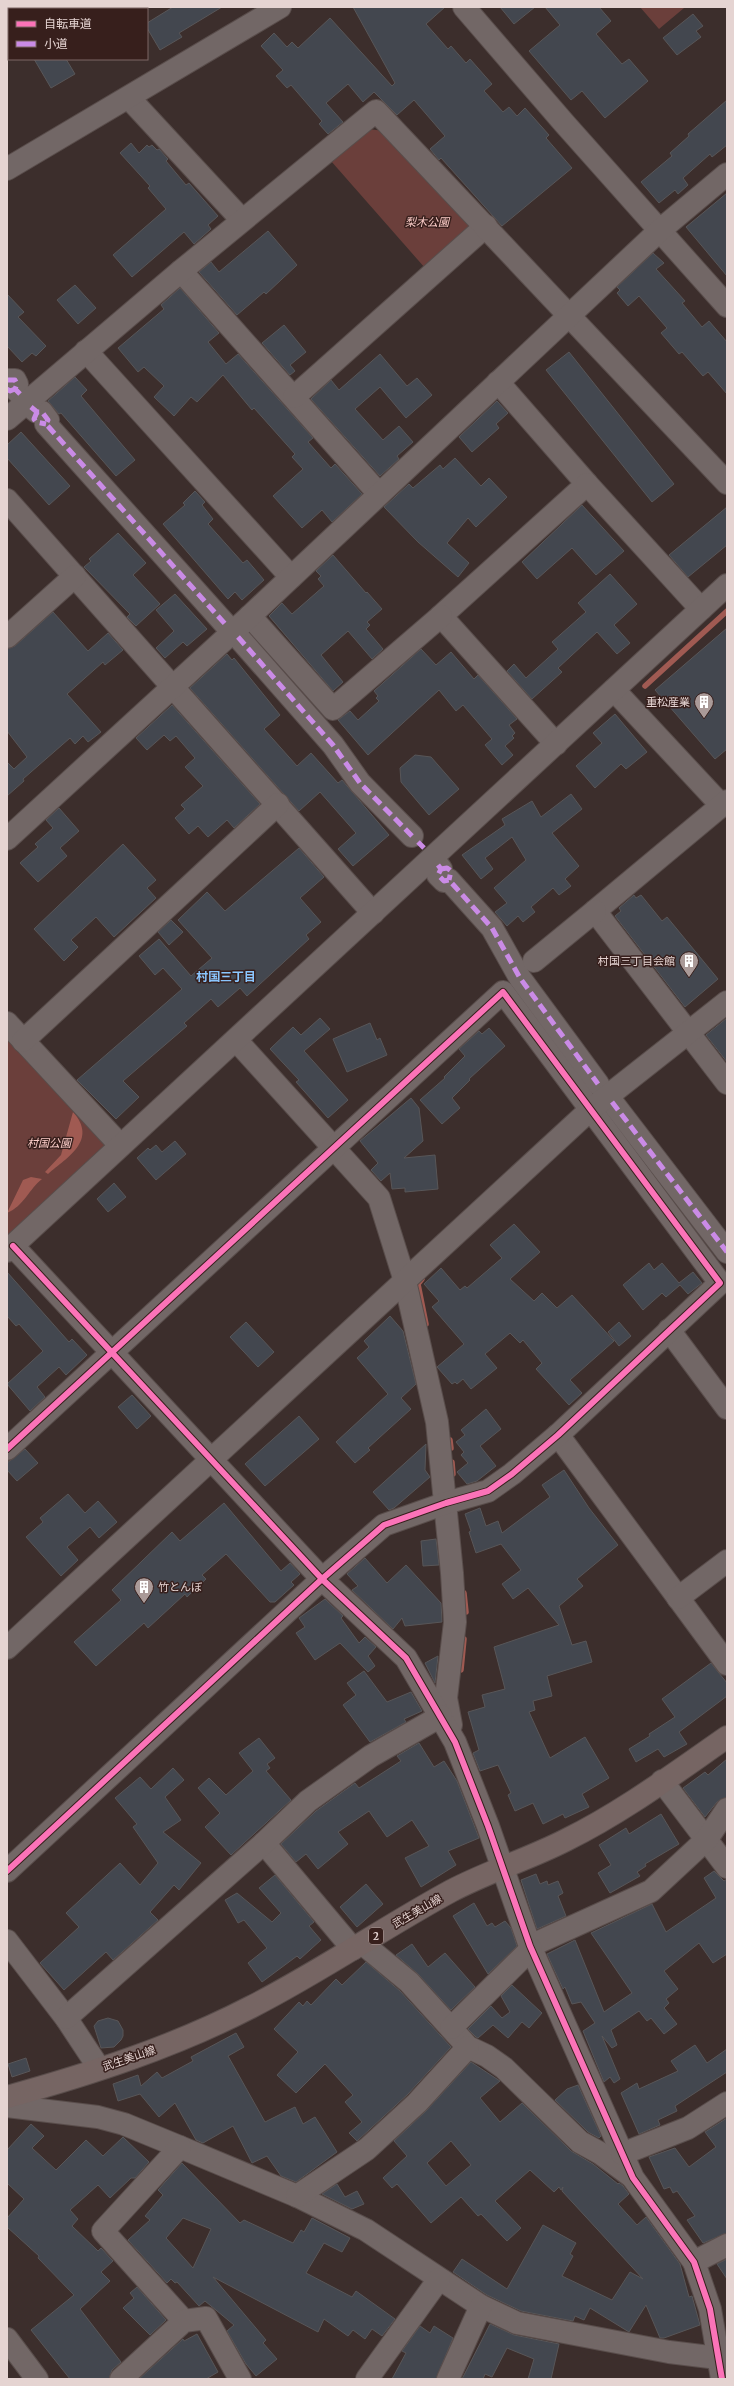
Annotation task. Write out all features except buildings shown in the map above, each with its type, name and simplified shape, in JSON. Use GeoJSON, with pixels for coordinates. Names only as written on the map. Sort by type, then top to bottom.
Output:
{"type":"FeatureCollection","features":[{"type":"Feature","properties":{"kind":"main road","name":"武生美山線"},"geometry":{"type":"LineString","coordinates":[[7,2097],[170,2044],[249,2008],[358,1947],[452,1891],[502,1867],[565,1841],[598,1823],[727,1737]]}},
{"type":"Feature","properties":{"kind":"street"},"geometry":{"type":"LineString","coordinates":[[7,169],[129,98],[280,7]]}},
{"type":"Feature","properties":{"kind":"street"},"geometry":{"type":"LineString","coordinates":[[464,7],[659,231],[727,306]]}},
{"type":"Feature","properties":{"kind":"street"},"geometry":{"type":"LineString","coordinates":[[129,98],[242,220]]}},
{"type":"Feature","properties":{"kind":"street"},"geometry":{"type":"LineString","coordinates":[[7,419],[242,220],[376,112],[486,226],[727,483]]}},
{"type":"Feature","properties":{"kind":"street"},"geometry":{"type":"LineString","coordinates":[[7,839],[250,616],[659,231],[727,174]]}},
{"type":"Feature","properties":{"kind":"street"},"geometry":{"type":"LineString","coordinates":[[294,397],[486,226]]}},
{"type":"Feature","properties":{"kind":"street"},"geometry":{"type":"LineString","coordinates":[[181,271],[379,494]]}},
{"type":"Feature","properties":{"kind":"street"},"geometry":{"type":"LineString","coordinates":[[86,351],[291,577]]}},
{"type":"Feature","properties":{"kind":"street"},"geometry":{"type":"LineString","coordinates":[[498,382],[587,484],[701,609]]}},
{"type":"Feature","properties":{"kind":"street"},"geometry":{"type":"LineString","coordinates":[[20,395],[232,631],[332,745],[360,783],[418,842]]}},
{"type":"Feature","properties":{"kind":"street"},"geometry":{"type":"LineString","coordinates":[[250,616],[333,709],[441,616],[587,484]]}},
{"type":"Feature","properties":{"kind":"street"},"geometry":{"type":"LineString","coordinates":[[7,500],[373,913]]}},
{"type":"Feature","properties":{"kind":"street"},"geometry":{"type":"LineString","coordinates":[[7,637],[75,576]]}},
{"type":"Feature","properties":{"kind":"street"},"geometry":{"type":"LineString","coordinates":[[455,1742],[406,1658],[322,1579],[112,1353],[10,1249],[120,1145],[236,1040],[727,585]]}},
{"type":"Feature","properties":{"kind":"street"},"geometry":{"type":"LineString","coordinates":[[441,616],[556,744]]}},
{"type":"Feature","properties":{"kind":"street"},"geometry":{"type":"LineString","coordinates":[[534,961],[724,804],[614,690]]}},
{"type":"Feature","properties":{"kind":"street"},"geometry":{"type":"LineString","coordinates":[[24,1041],[278,804]]}},
{"type":"Feature","properties":{"kind":"street"},"geometry":{"type":"LineString","coordinates":[[442,871],[462,898],[492,928],[520,978],[598,1084]]}},
{"type":"Feature","properties":{"kind":"street"},"geometry":{"type":"LineString","coordinates":[[595,911],[727,1083]]}},
{"type":"Feature","properties":{"kind":"street"},"geometry":{"type":"LineString","coordinates":[[7,1449],[334,1146],[503,992],[720,1283],[558,1435],[512,1474],[488,1491],[446,1503],[384,1525],[322,1579],[7,1871]]}},
{"type":"Feature","properties":{"kind":"street"},"geometry":{"type":"LineString","coordinates":[[7,1648],[590,1110],[727,1002]]}},
{"type":"Feature","properties":{"kind":"street"},"geometry":{"type":"LineString","coordinates":[[7,1023],[120,1145]]}},
{"type":"Feature","properties":{"kind":"street"},"geometry":{"type":"LineString","coordinates":[[236,1040],[334,1146],[379,1198],[405,1281],[437,1422],[446,1503],[455,1622],[446,1698],[455,1742],[531,1947],[633,2178],[694,2262],[710,2309],[722,2379]]}},
{"type":"Feature","properties":{"kind":"street"},"geometry":{"type":"LineString","coordinates":[[612,1102],[727,1252]]}},
{"type":"Feature","properties":{"kind":"street"},"geometry":{"type":"LineString","coordinates":[[669,1330],[727,1408]]}},
{"type":"Feature","properties":{"kind":"street"},"geometry":{"type":"LineString","coordinates":[[558,1435],[727,1664]]}},
{"type":"Feature","properties":{"kind":"street"},"geometry":{"type":"LineString","coordinates":[[678,1598],[727,1561]]}},
{"type":"Feature","properties":{"kind":"street"},"geometry":{"type":"LineString","coordinates":[[66,2018],[264,1843],[308,1801],[372,1756],[440,1716]]}},
{"type":"Feature","properties":{"kind":"street"},"geometry":{"type":"LineString","coordinates":[[662,1781],[727,1867]]}},
{"type":"Feature","properties":{"kind":"street"},"geometry":{"type":"LineString","coordinates":[[451,2028],[531,1947],[651,1891],[707,1839],[727,1809]]}},
{"type":"Feature","properties":{"kind":"street"},"geometry":{"type":"LineString","coordinates":[[264,1843],[358,1947],[409,1982],[468,2047],[493,2060],[580,2142],[600,2153],[633,2178]]}},
{"type":"Feature","properties":{"kind":"street"},"geometry":{"type":"LineString","coordinates":[[7,1941],[66,2018],[99,2068]]}},
{"type":"Feature","properties":{"kind":"street"},"geometry":{"type":"LineString","coordinates":[[297,2196],[367,2149],[417,2103],[468,2047]]}},
{"type":"Feature","properties":{"kind":"street"},"geometry":{"type":"LineString","coordinates":[[622,2154],[688,2128],[727,2103]]}},
{"type":"Feature","properties":{"kind":"street"},"geometry":{"type":"LineString","coordinates":[[7,2106],[98,2117],[124,2124],[297,2196],[366,2230],[481,2306],[517,2323],[669,2352],[718,2358]]}},
{"type":"Feature","properties":{"kind":"street"},"geometry":{"type":"LineString","coordinates":[[180,2147],[103,2231],[184,2321]]}},
{"type":"Feature","properties":{"kind":"street"},"geometry":{"type":"LineString","coordinates":[[694,2262],[727,2245]]}},
{"type":"Feature","properties":{"kind":"street"},"geometry":{"type":"LineString","coordinates":[[368,2379],[438,2279]]}},
{"type":"Feature","properties":{"kind":"street"},"geometry":{"type":"LineString","coordinates":[[448,2379],[481,2306]]}},
{"type":"Feature","properties":{"kind":"street"},"geometry":{"type":"LineString","coordinates":[[121,2379],[184,2321],[206,2318],[240,2379]]}},
{"type":"Feature","properties":{"kind":"street"},"geometry":{"type":"LineString","coordinates":[[7,2339],[37,2379]]}},
{"type":"Feature","properties":{"kind":"green space"},"geometry":{"type":"Polygon","coordinates":[[[640,7],[683,7],[684,8],[659,29],[640,7]]]}},
{"type":"Feature","properties":{"kind":"green space","name":"梨木公園"},"geometry":{"type":"Polygon","coordinates":[[[368,129],[385,131],[468,218],[469,230],[425,268],[331,161],[368,129]]]}},
{"type":"Feature","properties":{"kind":"green space","name":"村国公園"},"geometry":{"type":"Polygon","coordinates":[[[7,1036],[106,1145],[7,1239],[7,1036]]]}},
{"type":"Feature","properties":{"kind":"shaded area"},"geometry":{"type":"Polygon","coordinates":[[[73,1112],[80,1122],[82,1131],[81,1139],[71,1154],[48,1174],[45,1172],[61,1155],[73,1112]]]}},
{"type":"Feature","properties":{"kind":"shaded area"},"geometry":{"type":"Polygon","coordinates":[[[31,1177],[42,1179],[18,1206],[7,1213],[23,1180],[31,1177]]]}},
{"type":"Feature","properties":{"kind":"waterway"},"geometry":{"type":"LineString","coordinates":[[645,686],[727,611]]}},
{"type":"Feature","properties":{"kind":"waterway"},"geometry":{"type":"LineString","coordinates":[[422,1279],[418,1284],[426,1324]]}},
{"type":"Feature","properties":{"kind":"waterway"},"geometry":{"type":"LineString","coordinates":[[450,1440],[451,1448]]}},
{"type":"Feature","properties":{"kind":"waterway"},"geometry":{"type":"LineString","coordinates":[[452,1462],[453,1474]]}},
{"type":"Feature","properties":{"kind":"waterway"},"geometry":{"type":"LineString","coordinates":[[464,1593],[466,1612]]}},
{"type":"Feature","properties":{"kind":"waterway"},"geometry":{"type":"LineString","coordinates":[[461,1670],[464,1639]]}},
{"type":"Feature","properties":{"kind":"marked path"},"geometry":{"type":"LineString","coordinates":[[7,380],[15,380],[17,384],[15,389],[21,395]]}},
{"type":"Feature","properties":{"kind":"marked path"},"geometry":{"type":"LineString","coordinates":[[7,389],[10,391],[15,389]]}},
{"type":"Feature","properties":{"kind":"marked path"},"geometry":{"type":"LineString","coordinates":[[31,407],[37,412],[42,412],[48,420],[46,424],[226,625]]}},
{"type":"Feature","properties":{"kind":"marked path"},"geometry":{"type":"LineString","coordinates":[[37,412],[34,419],[36,422],[46,424]]}},
{"type":"Feature","properties":{"kind":"marked path"},"geometry":{"type":"LineString","coordinates":[[238,637],[333,745],[360,783],[412,836]]}},
{"type":"Feature","properties":{"kind":"marked path"},"geometry":{"type":"LineString","coordinates":[[418,842],[424,848]]}},
{"type":"Feature","properties":{"kind":"marked path"},"geometry":{"type":"LineString","coordinates":[[438,865],[441,869],[438,875],[444,881],[449,880],[492,928],[520,978],[598,1084]]}},
{"type":"Feature","properties":{"kind":"marked path"},"geometry":{"type":"LineString","coordinates":[[441,869],[447,868],[451,871],[449,880]]}},
{"type":"Feature","properties":{"kind":"marked path"},"geometry":{"type":"LineString","coordinates":[[612,1102],[727,1252]]}},
{"type":"Feature","properties":{"kind":"cycle path"},"geometry":{"type":"LineString","coordinates":[[7,1449],[503,992],[720,1283],[558,1435],[512,1474],[488,1491],[446,1503],[384,1525],[322,1579],[7,1871]]}},
{"type":"Feature","properties":{"kind":"cycle path"},"geometry":{"type":"LineString","coordinates":[[13,1246],[322,1579],[406,1658],[455,1742],[488,1826],[530,1946],[633,2178],[694,2262],[710,2309],[722,2379]]}},
{"type":"Feature","properties":{"kind":"place","name":"重松産業"},"geometry":{"type":"Point","coordinates":[704,719]}},
{"type":"Feature","properties":{"kind":"place","name":"村国三丁目会館"},"geometry":{"type":"Point","coordinates":[689,978]}},
{"type":"Feature","properties":{"kind":"place","name":"竹とんぼ"},"geometry":{"type":"Point","coordinates":[144,1604]}},
{"type":"Feature","properties":{"kind":"district","name":"村国三丁目"},"geometry":{"type":"Point","coordinates":[226,977]}}]}
